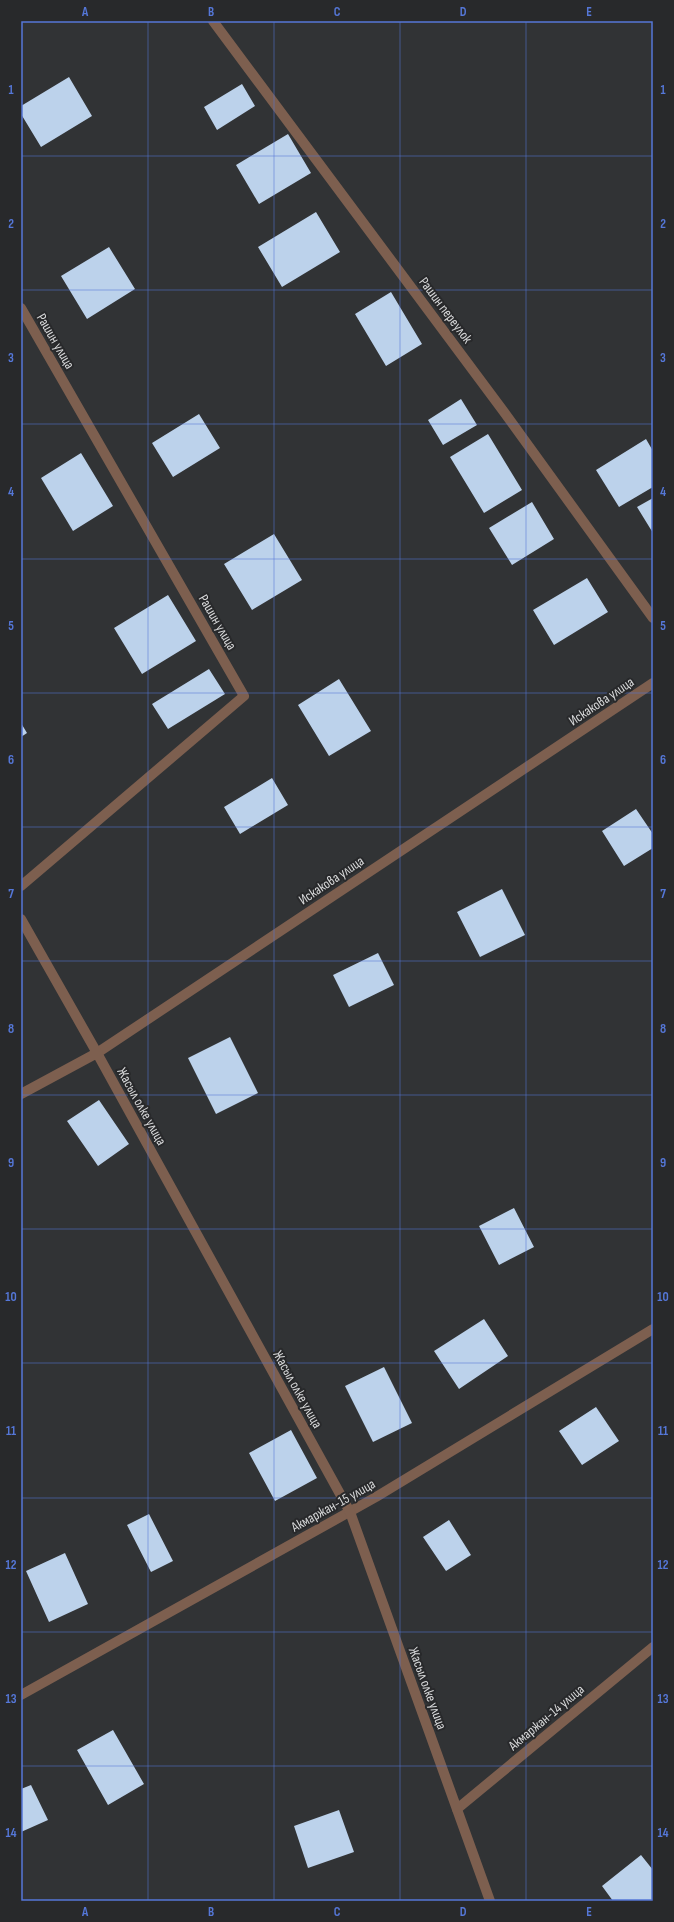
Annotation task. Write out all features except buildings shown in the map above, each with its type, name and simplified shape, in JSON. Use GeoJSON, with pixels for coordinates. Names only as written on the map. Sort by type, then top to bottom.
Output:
{"type":"FeatureCollection","features":[{"type":"Feature","properties":{"kind":"street","name":"Рашин переулок"},"geometry":{"type":"LineString","coordinates":[[213,21],[504,412],[653,618]]}},
{"type":"Feature","properties":{"kind":"street","name":"Рашин улица"},"geometry":{"type":"LineString","coordinates":[[21,308],[244,696],[21,886]]}},
{"type":"Feature","properties":{"kind":"street","name":"Искакова улица"},"geometry":{"type":"LineString","coordinates":[[21,1094],[97,1053],[653,683]]}},
{"type":"Feature","properties":{"kind":"street","name":"Жасыл олке улица"},"geometry":{"type":"LineString","coordinates":[[21,919],[97,1053],[350,1512],[490,1901]]}},
{"type":"Feature","properties":{"kind":"street","name":"Акмаржан-15 улица"},"geometry":{"type":"LineString","coordinates":[[21,1695],[350,1512],[653,1329]]}},
{"type":"Feature","properties":{"kind":"street","name":"Акмаржан-14 улица"},"geometry":{"type":"LineString","coordinates":[[457,1809],[653,1647]]}}]}
